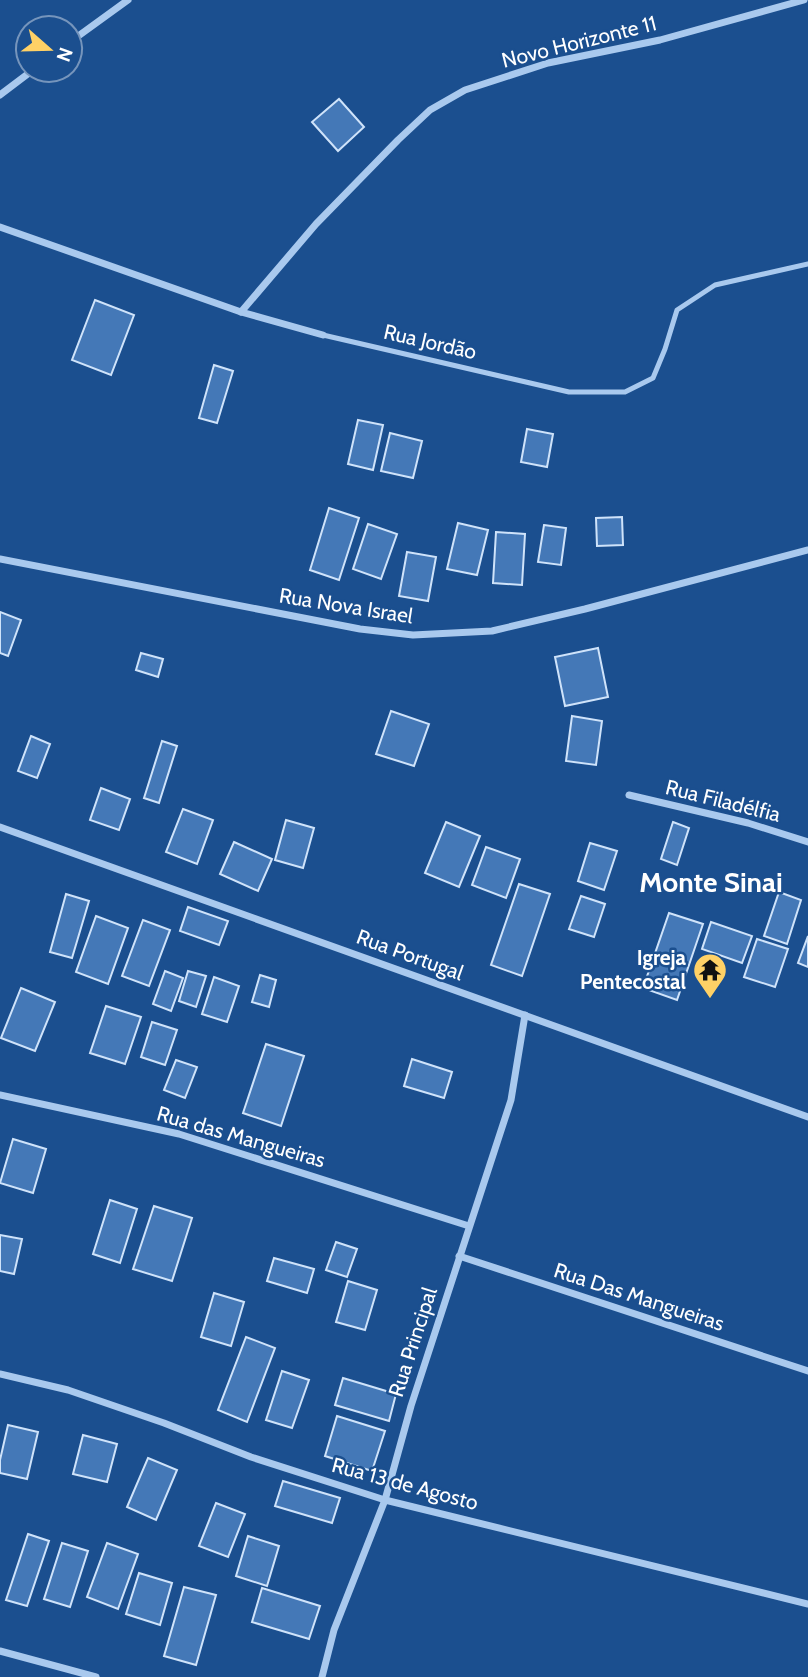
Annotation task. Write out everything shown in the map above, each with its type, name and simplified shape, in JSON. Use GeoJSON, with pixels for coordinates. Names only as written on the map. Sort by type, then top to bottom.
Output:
{"type":"FeatureCollection","features":[{"type":"Feature","properties":{"kind":"street"},"geometry":{"type":"LineString","coordinates":[[84,33],[128,0]]}},
{"type":"Feature","properties":{"kind":"street","name":"Novo Horizonte 11"},"geometry":{"type":"LineString","coordinates":[[241,312],[316,224],[398,140],[430,110],[465,90],[548,63],[660,40],[804,0]]}},
{"type":"Feature","properties":{"kind":"street","name":"Rua Jordão"},"geometry":{"type":"LineString","coordinates":[[0,227],[241,312],[323,335]]}},
{"type":"Feature","properties":{"kind":"street","name":"Rua Nova Israel"},"geometry":{"type":"LineString","coordinates":[[0,559],[360,629],[413,635],[492,631],[808,550]]}},
{"type":"Feature","properties":{"kind":"street","name":"Rua Filadélfia"},"geometry":{"type":"LineString","coordinates":[[629,795],[748,823],[808,842]]}},
{"type":"Feature","properties":{"kind":"street","name":"Rua Portugal"},"geometry":{"type":"LineString","coordinates":[[0,827],[808,1117]]}},
{"type":"Feature","properties":{"kind":"street","name":"Rua Principal"},"geometry":{"type":"LineString","coordinates":[[322,1677],[334,1630],[385,1500],[411,1406],[511,1100],[525,1015]]}},
{"type":"Feature","properties":{"kind":"street","name":"Rua das Mangueiras"},"geometry":{"type":"LineString","coordinates":[[0,1095],[179,1134],[469,1226]]}},
{"type":"Feature","properties":{"kind":"street","name":"Rua Das Mangueiras"},"geometry":{"type":"LineString","coordinates":[[459,1256],[808,1371]]}},
{"type":"Feature","properties":{"kind":"street","name":"Rua 13 de Agosto"},"geometry":{"type":"LineString","coordinates":[[0,1374],[68,1391],[164,1423],[251,1457],[385,1500],[808,1604]]}},
{"type":"Feature","properties":{"kind":"street"},"geometry":{"type":"LineString","coordinates":[[0,1651],[96,1677]]}},
{"type":"Feature","properties":{"kind":"lane","name":"Rua Jordão"},"geometry":{"type":"LineString","coordinates":[[323,335],[569,393],[625,392],[653,378],[677,310],[715,285],[808,264]]}},
{"type":"Feature","properties":{"kind":"building"},"geometry":{"type":"Polygon","coordinates":[[[339,99],[364,127],[338,151],[312,122],[339,99]]]}},
{"type":"Feature","properties":{"kind":"building"},"geometry":{"type":"Polygon","coordinates":[[[95,300],[134,315],[111,375],[72,360],[95,300]]]}},
{"type":"Feature","properties":{"kind":"building"},"geometry":{"type":"Polygon","coordinates":[[[214,365],[233,371],[217,423],[199,418],[214,365]]]}},
{"type":"Feature","properties":{"kind":"building"},"geometry":{"type":"Polygon","coordinates":[[[358,420],[383,425],[373,470],[348,464],[358,420]]]}},
{"type":"Feature","properties":{"kind":"building"},"geometry":{"type":"Polygon","coordinates":[[[527,429],[553,434],[547,467],[521,462],[527,429]]]}},
{"type":"Feature","properties":{"kind":"building"},"geometry":{"type":"Polygon","coordinates":[[[390,433],[422,441],[413,478],[381,471],[390,433]]]}},
{"type":"Feature","properties":{"kind":"building"},"geometry":{"type":"Polygon","coordinates":[[[329,508],[359,518],[339,580],[310,570],[329,508]]]}},
{"type":"Feature","properties":{"kind":"building"},"geometry":{"type":"Polygon","coordinates":[[[622,517],[623,545],[597,546],[596,518],[622,517]]]}},
{"type":"Feature","properties":{"kind":"building"},"geometry":{"type":"Polygon","coordinates":[[[458,523],[488,530],[477,575],[447,569],[458,523]]]}},
{"type":"Feature","properties":{"kind":"building"},"geometry":{"type":"Polygon","coordinates":[[[368,524],[397,534],[381,579],[353,569],[368,524]]]}},
{"type":"Feature","properties":{"kind":"building"},"geometry":{"type":"Polygon","coordinates":[[[544,525],[566,528],[561,565],[538,562],[544,525]]]}},
{"type":"Feature","properties":{"kind":"building"},"geometry":{"type":"Polygon","coordinates":[[[496,532],[525,534],[522,585],[493,583],[496,532]]]}},
{"type":"Feature","properties":{"kind":"building"},"geometry":{"type":"Polygon","coordinates":[[[407,552],[436,557],[428,601],[399,596],[407,552]]]}},
{"type":"Feature","properties":{"kind":"building"},"geometry":{"type":"Polygon","coordinates":[[[0,612],[21,620],[8,656],[0,653],[0,612]]]}},
{"type":"Feature","properties":{"kind":"building"},"geometry":{"type":"Polygon","coordinates":[[[598,648],[608,697],[565,706],[555,657],[598,648]]]}},
{"type":"Feature","properties":{"kind":"building"},"geometry":{"type":"Polygon","coordinates":[[[141,653],[163,659],[158,677],[136,670],[141,653]]]}},
{"type":"Feature","properties":{"kind":"building"},"geometry":{"type":"Polygon","coordinates":[[[391,711],[429,724],[414,766],[376,754],[391,711]]]}},
{"type":"Feature","properties":{"kind":"building"},"geometry":{"type":"Polygon","coordinates":[[[572,716],[602,721],[596,765],[566,761],[572,716]]]}},
{"type":"Feature","properties":{"kind":"building"},"geometry":{"type":"Polygon","coordinates":[[[31,736],[50,744],[37,778],[18,771],[31,736]]]}},
{"type":"Feature","properties":{"kind":"building"},"geometry":{"type":"Polygon","coordinates":[[[162,741],[177,746],[159,803],[144,798],[162,741]]]}},
{"type":"Feature","properties":{"kind":"building"},"geometry":{"type":"Polygon","coordinates":[[[101,788],[130,799],[119,830],[90,820],[101,788]]]}},
{"type":"Feature","properties":{"kind":"building"},"geometry":{"type":"Polygon","coordinates":[[[183,809],[213,820],[197,864],[166,852],[183,809]]]}},
{"type":"Feature","properties":{"kind":"building"},"geometry":{"type":"Polygon","coordinates":[[[286,820],[314,828],[303,868],[275,860],[286,820]]]}},
{"type":"Feature","properties":{"kind":"building"},"geometry":{"type":"Polygon","coordinates":[[[446,822],[480,836],[459,887],[425,873],[446,822]]]}},
{"type":"Feature","properties":{"kind":"building"},"geometry":{"type":"Polygon","coordinates":[[[673,822],[689,828],[677,865],[661,859],[673,822]]]}},
{"type":"Feature","properties":{"kind":"building"},"geometry":{"type":"Polygon","coordinates":[[[234,842],[272,859],[258,891],[220,874],[234,842]]]}},
{"type":"Feature","properties":{"kind":"building"},"geometry":{"type":"Polygon","coordinates":[[[590,843],[617,851],[604,890],[578,881],[590,843]]]}},
{"type":"Feature","properties":{"kind":"building"},"geometry":{"type":"Polygon","coordinates":[[[486,847],[520,859],[506,898],[472,885],[486,847]]]}},
{"type":"Feature","properties":{"kind":"building"},"geometry":{"type":"Polygon","coordinates":[[[519,884],[550,894],[522,976],[491,965],[519,884]]]}},
{"type":"Feature","properties":{"kind":"building"},"geometry":{"type":"Polygon","coordinates":[[[779,892],[801,900],[787,944],[764,936],[779,892]]]}},
{"type":"Feature","properties":{"kind":"building"},"geometry":{"type":"Polygon","coordinates":[[[66,894],[89,901],[72,958],[50,952],[66,894]]]}},
{"type":"Feature","properties":{"kind":"building"},"geometry":{"type":"Polygon","coordinates":[[[581,896],[605,904],[594,937],[569,929],[581,896]]]}},
{"type":"Feature","properties":{"kind":"building"},"geometry":{"type":"Polygon","coordinates":[[[188,907],[228,921],[219,945],[180,931],[188,907]]]}},
{"type":"Feature","properties":{"kind":"building"},"geometry":{"type":"Polygon","coordinates":[[[669,913],[703,924],[677,1000],[643,988],[669,913]]]}},
{"type":"Feature","properties":{"kind":"building"},"geometry":{"type":"Polygon","coordinates":[[[96,916],[128,928],[108,984],[76,972],[96,916]]]}},
{"type":"Feature","properties":{"kind":"building"},"geometry":{"type":"Polygon","coordinates":[[[143,920],[170,930],[149,986],[122,976],[143,920]]]}},
{"type":"Feature","properties":{"kind":"building"},"geometry":{"type":"Polygon","coordinates":[[[711,922],[752,936],[742,963],[702,949],[711,922]]]}},
{"type":"Feature","properties":{"kind":"building"},"geometry":{"type":"Polygon","coordinates":[[[808,936],[808,967],[798,963],[808,936]]]}},
{"type":"Feature","properties":{"kind":"building"},"geometry":{"type":"Polygon","coordinates":[[[757,939],[788,949],[775,987],[744,977],[757,939]]]}},
{"type":"Feature","properties":{"kind":"building"},"geometry":{"type":"Polygon","coordinates":[[[165,971],[183,978],[171,1011],[153,1004],[165,971]]]}},
{"type":"Feature","properties":{"kind":"building"},"geometry":{"type":"Polygon","coordinates":[[[188,971],[206,976],[196,1007],[179,1001],[188,971]]]}},
{"type":"Feature","properties":{"kind":"building"},"geometry":{"type":"Polygon","coordinates":[[[260,975],[276,980],[269,1007],[252,1002],[260,975]]]}},
{"type":"Feature","properties":{"kind":"building"},"geometry":{"type":"Polygon","coordinates":[[[214,977],[239,986],[227,1022],[202,1014],[214,977]]]}},
{"type":"Feature","properties":{"kind":"building"},"geometry":{"type":"Polygon","coordinates":[[[21,988],[55,1002],[35,1051],[1,1038],[21,988]]]}},
{"type":"Feature","properties":{"kind":"building"},"geometry":{"type":"Polygon","coordinates":[[[106,1006],[141,1017],[125,1064],[90,1053],[106,1006]]]}},
{"type":"Feature","properties":{"kind":"building"},"geometry":{"type":"Polygon","coordinates":[[[152,1022],[177,1030],[165,1065],[141,1057],[152,1022]]]}},
{"type":"Feature","properties":{"kind":"building"},"geometry":{"type":"Polygon","coordinates":[[[266,1044],[304,1056],[281,1126],[243,1113],[266,1044]]]}},
{"type":"Feature","properties":{"kind":"building"},"geometry":{"type":"Polygon","coordinates":[[[412,1059],[452,1072],[444,1098],[404,1086],[412,1059]]]}},
{"type":"Feature","properties":{"kind":"building"},"geometry":{"type":"Polygon","coordinates":[[[176,1060],[197,1067],[185,1098],[164,1090],[176,1060]]]}},
{"type":"Feature","properties":{"kind":"building"},"geometry":{"type":"Polygon","coordinates":[[[13,1139],[46,1149],[33,1193],[0,1183],[13,1139]]]}},
{"type":"Feature","properties":{"kind":"building"},"geometry":{"type":"Polygon","coordinates":[[[110,1200],[137,1209],[120,1263],[93,1254],[110,1200]]]}},
{"type":"Feature","properties":{"kind":"building"},"geometry":{"type":"Polygon","coordinates":[[[154,1206],[192,1218],[172,1281],[133,1269],[154,1206]]]}},
{"type":"Feature","properties":{"kind":"building"},"geometry":{"type":"Polygon","coordinates":[[[0,1235],[22,1239],[14,1274],[0,1271],[0,1235]]]}},
{"type":"Feature","properties":{"kind":"building"},"geometry":{"type":"Polygon","coordinates":[[[336,1242],[357,1249],[347,1277],[326,1270],[336,1242]]]}},
{"type":"Feature","properties":{"kind":"building"},"geometry":{"type":"Polygon","coordinates":[[[274,1258],[314,1269],[307,1293],[267,1281],[274,1258]]]}},
{"type":"Feature","properties":{"kind":"building"},"geometry":{"type":"Polygon","coordinates":[[[348,1281],[377,1290],[365,1330],[336,1322],[348,1281]]]}},
{"type":"Feature","properties":{"kind":"building"},"geometry":{"type":"Polygon","coordinates":[[[214,1293],[244,1302],[231,1346],[201,1337],[214,1293]]]}},
{"type":"Feature","properties":{"kind":"building"},"geometry":{"type":"Polygon","coordinates":[[[246,1337],[275,1348],[247,1422],[218,1410],[246,1337]]]}},
{"type":"Feature","properties":{"kind":"building"},"geometry":{"type":"Polygon","coordinates":[[[282,1371],[309,1380],[292,1428],[266,1420],[282,1371]]]}},
{"type":"Feature","properties":{"kind":"building"},"geometry":{"type":"Polygon","coordinates":[[[343,1378],[396,1394],[389,1421],[335,1405],[343,1378]]]}},
{"type":"Feature","properties":{"kind":"building"},"geometry":{"type":"Polygon","coordinates":[[[337,1416],[385,1431],[372,1471],[325,1456],[337,1416]]]}},
{"type":"Feature","properties":{"kind":"building"},"geometry":{"type":"Polygon","coordinates":[[[8,1425],[38,1432],[27,1479],[0,1473],[0,1460],[8,1425]]]}},
{"type":"Feature","properties":{"kind":"building"},"geometry":{"type":"Polygon","coordinates":[[[83,1435],[117,1444],[107,1482],[73,1474],[83,1435]]]}},
{"type":"Feature","properties":{"kind":"building"},"geometry":{"type":"Polygon","coordinates":[[[148,1458],[177,1470],[156,1520],[127,1507],[148,1458]]]}},
{"type":"Feature","properties":{"kind":"building"},"geometry":{"type":"Polygon","coordinates":[[[283,1481],[340,1498],[332,1523],[275,1506],[283,1481]]]}},
{"type":"Feature","properties":{"kind":"building"},"geometry":{"type":"Polygon","coordinates":[[[216,1503],[245,1514],[228,1557],[199,1546],[216,1503]]]}},
{"type":"Feature","properties":{"kind":"building"},"geometry":{"type":"Polygon","coordinates":[[[28,1534],[49,1541],[27,1606],[6,1600],[28,1534]]]}},
{"type":"Feature","properties":{"kind":"building"},"geometry":{"type":"Polygon","coordinates":[[[248,1536],[279,1546],[267,1586],[236,1576],[248,1536]]]}},
{"type":"Feature","properties":{"kind":"building"},"geometry":{"type":"Polygon","coordinates":[[[62,1543],[88,1551],[70,1607],[44,1599],[62,1543]]]}},
{"type":"Feature","properties":{"kind":"building"},"geometry":{"type":"Polygon","coordinates":[[[107,1543],[138,1554],[118,1609],[87,1597],[107,1543]]]}},
{"type":"Feature","properties":{"kind":"building"},"geometry":{"type":"Polygon","coordinates":[[[139,1573],[172,1583],[160,1625],[126,1614],[139,1573]]]}},
{"type":"Feature","properties":{"kind":"building"},"geometry":{"type":"Polygon","coordinates":[[[184,1587],[216,1595],[196,1665],[164,1656],[184,1587]]]}},
{"type":"Feature","properties":{"kind":"building"},"geometry":{"type":"Polygon","coordinates":[[[262,1588],[320,1606],[309,1639],[252,1622],[262,1588]]]}},
{"type":"Feature","properties":{"kind":"place","name":"Igreja Pentecostal"},"geometry":{"type":"Point","coordinates":[710,1000]}},
{"type":"Feature","properties":{"kind":"district","name":"Monte Sinai"},"geometry":{"type":"Point","coordinates":[711,882]}}]}
